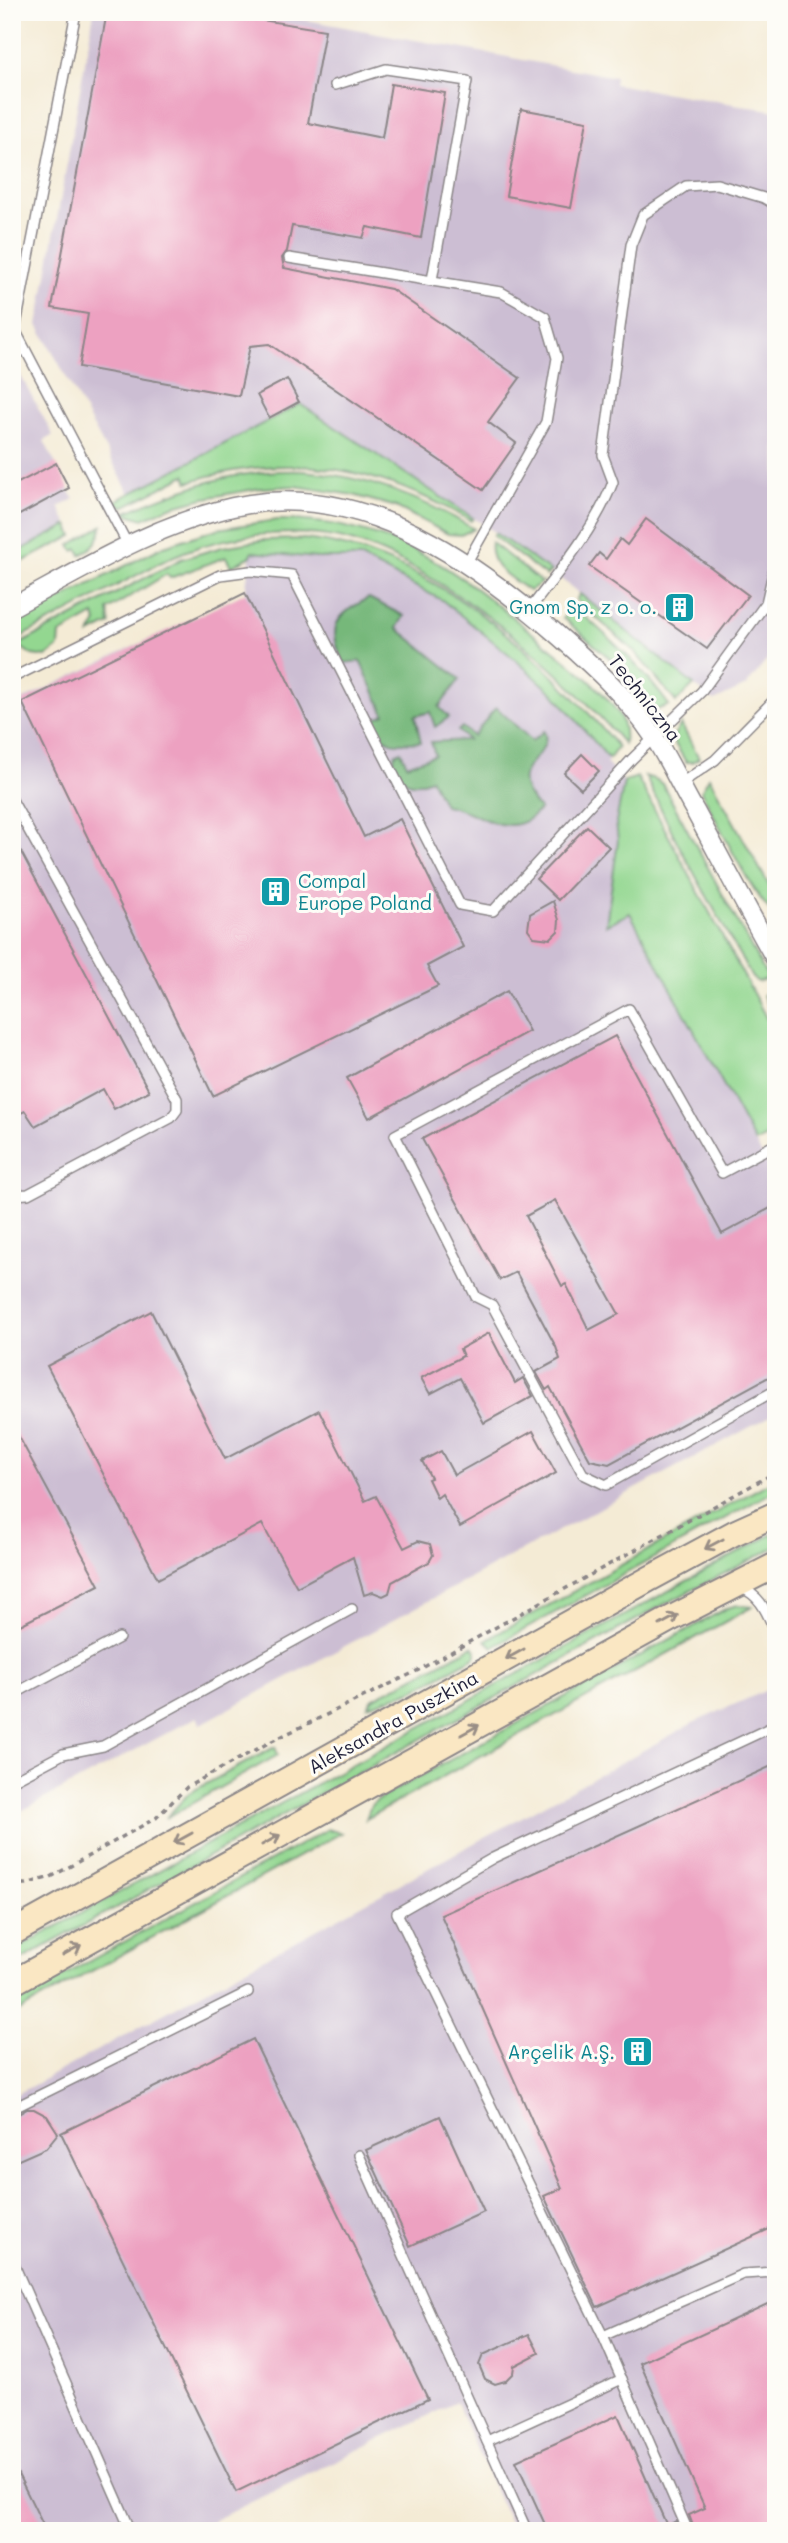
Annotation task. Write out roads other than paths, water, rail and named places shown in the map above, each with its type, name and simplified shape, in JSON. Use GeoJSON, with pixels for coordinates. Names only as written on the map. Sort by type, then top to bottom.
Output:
{"type":"FeatureCollection","features":[{"type":"Feature","properties":{"kind":"main road","name":"Aleksandra Puszkina"},"geometry":{"type":"LineString","coordinates":[[12,1933],[734,1533],[776,1514]]}},
{"type":"Feature","properties":{"kind":"main road"},"geometry":{"type":"LineString","coordinates":[[12,1983],[733,1586],[776,1565]]}},
{"type":"Feature","properties":{"kind":"street","name":"Techniczna"},"geometry":{"type":"LineString","coordinates":[[12,607],[128,545],[181,522],[235,507],[280,502],[323,505],[360,513],[399,526],[467,562],[529,610],[605,676],[654,737],[770,935],[776,960]]}},
{"type":"Feature","properties":{"kind":"lane"},"geometry":{"type":"LineString","coordinates":[[76,12],[14,328],[128,545]]}},
{"type":"Feature","properties":{"kind":"lane"},"geometry":{"type":"LineString","coordinates":[[335,85],[386,69],[467,81],[432,280]]}},
{"type":"Feature","properties":{"kind":"lane"},"geometry":{"type":"LineString","coordinates":[[529,610],[606,501],[613,482],[603,455],[631,245],[643,215],[686,186],[717,184],[764,198],[776,205]]}},
{"type":"Feature","properties":{"kind":"lane"},"geometry":{"type":"LineString","coordinates":[[289,258],[501,292],[545,317],[557,358],[546,422],[467,562]]}},
{"type":"Feature","properties":{"kind":"lane"},"geometry":{"type":"LineString","coordinates":[[12,352],[25,350]]}},
{"type":"Feature","properties":{"kind":"lane"},"geometry":{"type":"LineString","coordinates":[[12,678],[220,575],[250,571],[292,575],[460,905],[494,911],[654,737],[702,691],[766,603],[776,560]]}},
{"type":"Feature","properties":{"kind":"lane"},"geometry":{"type":"LineString","coordinates":[[680,783],[715,760],[776,698]]}},
{"type":"Feature","properties":{"kind":"lane"},"geometry":{"type":"LineString","coordinates":[[12,800],[177,1100],[177,1110],[171,1118],[28,1194],[12,1195]]}},
{"type":"Feature","properties":{"kind":"lane"},"geometry":{"type":"LineString","coordinates":[[776,1144],[722,1174],[629,1009],[395,1135],[476,1297],[492,1306],[583,1474],[606,1485],[776,1390]]}},
{"type":"Feature","properties":{"kind":"lane"},"geometry":{"type":"LineString","coordinates":[[733,1586],[754,1594],[765,1607],[776,1633]]}},
{"type":"Feature","properties":{"kind":"lane"},"geometry":{"type":"LineString","coordinates":[[12,1781],[63,1754],[103,1746],[352,1609]]}},
{"type":"Feature","properties":{"kind":"lane"},"geometry":{"type":"LineString","coordinates":[[12,1695],[119,1638]]}},
{"type":"Feature","properties":{"kind":"lane"},"geometry":{"type":"LineString","coordinates":[[688,2531],[603,2336],[397,1913],[493,1858],[776,1725]]}},
{"type":"Feature","properties":{"kind":"lane"},"geometry":{"type":"LineString","coordinates":[[12,2109],[248,1992]]}},
{"type":"Feature","properties":{"kind":"lane"},"geometry":{"type":"LineString","coordinates":[[359,2155],[527,2531]]}},
{"type":"Feature","properties":{"kind":"lane"},"geometry":{"type":"LineString","coordinates":[[12,2260],[127,2522],[122,2531]]}},
{"type":"Feature","properties":{"kind":"lane"},"geometry":{"type":"LineString","coordinates":[[603,2336],[743,2274],[776,2272]]}},
{"type":"Feature","properties":{"kind":"lane"},"geometry":{"type":"LineString","coordinates":[[487,2441],[622,2379]]}},
{"type":"Feature","properties":{"kind":"place","name":"Gnom Sp. z o. o."},"geometry":{"type":"Point","coordinates":[680,607]}},
{"type":"Feature","properties":{"kind":"place","name":"Compal Europe Poland"},"geometry":{"type":"Point","coordinates":[275,892]}},
{"type":"Feature","properties":{"kind":"place","name":"Arçelik A.Ş."},"geometry":{"type":"Point","coordinates":[638,2052]}}]}
